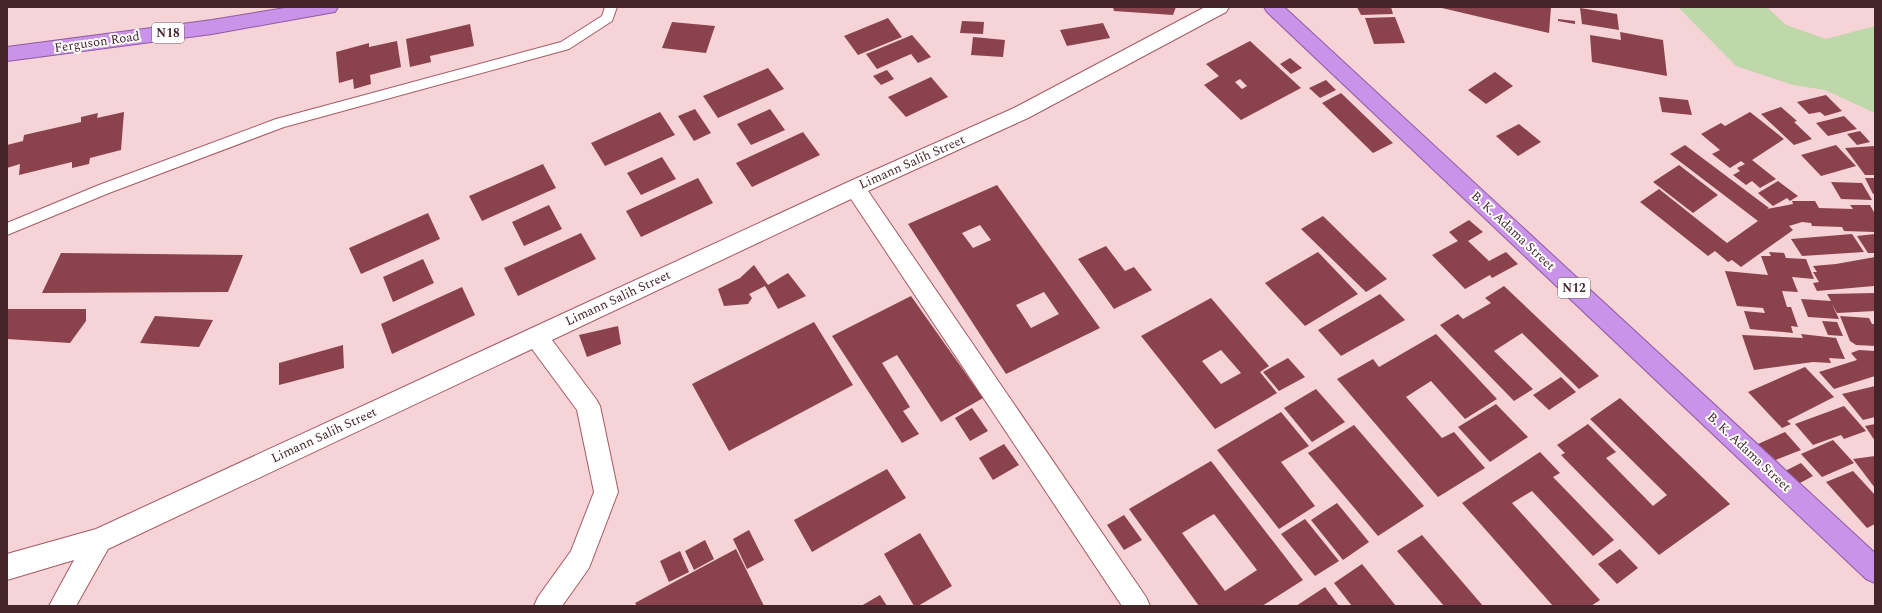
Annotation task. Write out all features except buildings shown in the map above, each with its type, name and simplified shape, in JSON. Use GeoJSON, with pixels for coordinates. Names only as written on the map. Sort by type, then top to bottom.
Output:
{"type":"FeatureCollection","features":[{"type":"Feature","properties":{"kind":"highway","name":"Ferguson Road"},"geometry":{"type":"LineString","coordinates":[[7,54],[212,27],[329,7]]}},
{"type":"Feature","properties":{"kind":"highway","name":"B. K. Adama Street"},"geometry":{"type":"LineString","coordinates":[[1273,7],[1875,570]]}},
{"type":"Feature","properties":{"kind":"street","name":"Limann Salih Street"},"geometry":{"type":"LineString","coordinates":[[7,567],[99,540],[855,188],[1021,113],[1220,7]]}},
{"type":"Feature","properties":{"kind":"street"},"geometry":{"type":"LineString","coordinates":[[855,188],[1137,606]]}},
{"type":"Feature","properties":{"kind":"street"},"geometry":{"type":"LineString","coordinates":[[536,336],[588,406],[606,492],[580,559],[547,606]]}},
{"type":"Feature","properties":{"kind":"street"},"geometry":{"type":"LineString","coordinates":[[62,606],[99,540]]}},
{"type":"Feature","properties":{"kind":"lane"},"geometry":{"type":"LineString","coordinates":[[7,229],[104,189],[281,123],[565,46],[608,18],[611,7]]}},
{"type":"Feature","properties":{"kind":"green space"},"geometry":{"type":"Polygon","coordinates":[[[1678,7],[1767,7],[1786,25],[1826,39],[1875,26],[1875,113],[1825,90],[1793,85],[1736,66],[1678,7]]]}}]}
